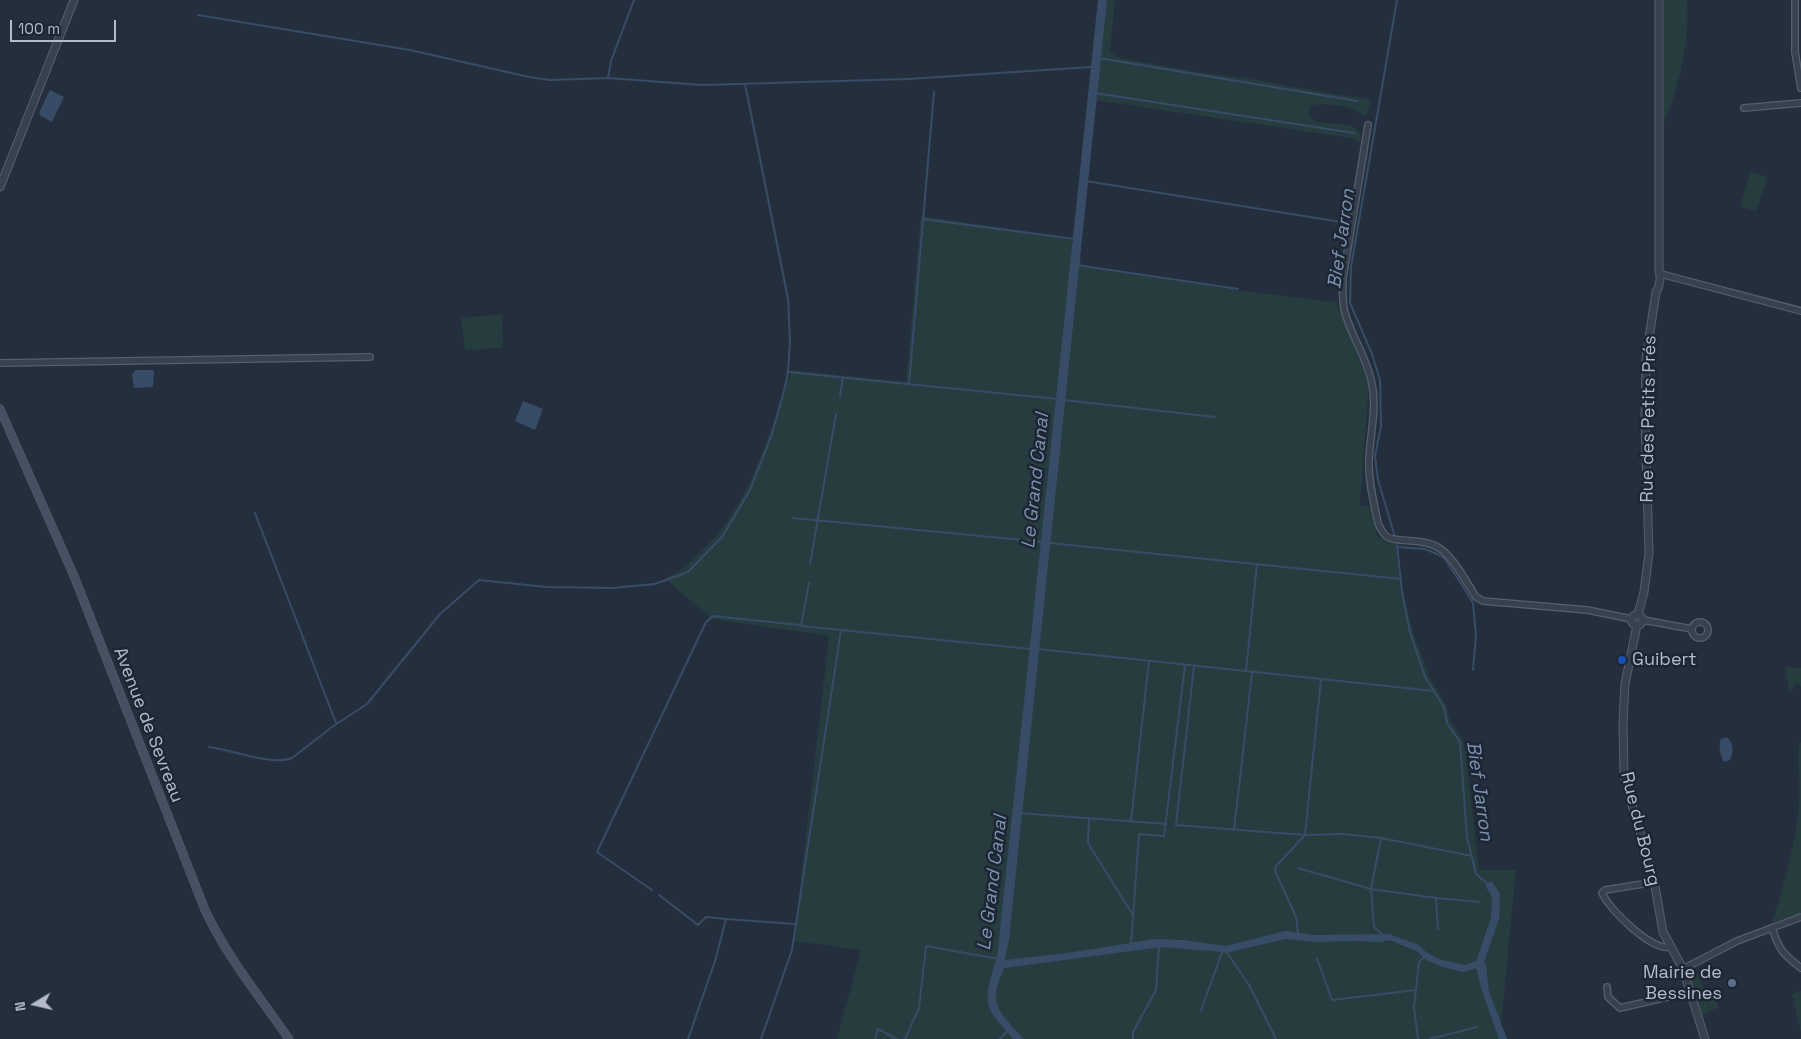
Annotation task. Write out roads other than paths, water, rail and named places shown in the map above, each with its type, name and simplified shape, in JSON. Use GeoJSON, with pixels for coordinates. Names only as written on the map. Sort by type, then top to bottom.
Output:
{"type":"FeatureCollection","features":[{"type":"Feature","properties":{"kind":"main road","name":"Avenue de Sevreau"},"geometry":{"type":"LineString","coordinates":[[0,409],[74,576],[205,910],[217,935],[289,1039]]}},
{"type":"Feature","properties":{"kind":"street"},"geometry":{"type":"LineString","coordinates":[[0,187],[74,0]]}},
{"type":"Feature","properties":{"kind":"street"},"geometry":{"type":"LineString","coordinates":[[67,21],[80,0]]}},
{"type":"Feature","properties":{"kind":"street","name":"Rue des Petits Prés"},"geometry":{"type":"LineString","coordinates":[[1637,620],[1644,592],[1648,553],[1645,428],[1646,358],[1653,310],[1661,274],[1659,270],[1659,0]]}},
{"type":"Feature","properties":{"kind":"street"},"geometry":{"type":"LineString","coordinates":[[1795,0],[1794,52],[1800,74],[1801,88]]}},
{"type":"Feature","properties":{"kind":"street"},"geometry":{"type":"LineString","coordinates":[[1744,108],[1801,103]]}},
{"type":"Feature","properties":{"kind":"street"},"geometry":{"type":"LineString","coordinates":[[1368,126],[1343,278],[1343,299],[1344,310],[1360,347],[1372,383],[1374,399],[1369,476],[1378,524],[1381,530],[1392,539],[1424,542],[1443,551],[1476,597],[1483,601],[1587,610],[1692,629]]}},
{"type":"Feature","properties":{"kind":"street"},"geometry":{"type":"LineString","coordinates":[[1661,274],[1799,310],[1801,303]]}},
{"type":"Feature","properties":{"kind":"street"},"geometry":{"type":"LineString","coordinates":[[0,363],[370,357]]}},
{"type":"Feature","properties":{"kind":"street","name":"Rue du Bourg"},"geometry":{"type":"LineString","coordinates":[[1637,620],[1625,684],[1624,776],[1654,880],[1663,932],[1683,969],[1705,1039]]}},
{"type":"Feature","properties":{"kind":"street"},"geometry":{"type":"LineString","coordinates":[[1654,880],[1643,884],[1606,890],[1603,891],[1603,895],[1611,907],[1649,941],[1660,947],[1670,947]]}},
{"type":"Feature","properties":{"kind":"street"},"geometry":{"type":"LineString","coordinates":[[1683,969],[1737,940],[1801,917]]}},
{"type":"Feature","properties":{"kind":"street"},"geometry":{"type":"LineString","coordinates":[[1772,928],[1777,944],[1785,956],[1801,968]]}},
{"type":"Feature","properties":{"kind":"street"},"geometry":{"type":"LineString","coordinates":[[1607,988],[1608,997],[1620,1008],[1689,992]]}},
{"type":"Feature","properties":{"kind":"water"},"geometry":{"type":"Polygon","coordinates":[[[1098,0],[1107,0],[1009,939],[1005,960],[1067,953],[1155,939],[1184,940],[1226,946],[1285,931],[1315,935],[1389,934],[1419,945],[1426,952],[1439,959],[1465,965],[1480,959],[1486,965],[1489,992],[1507,1039],[1499,1039],[1476,968],[1464,972],[1442,967],[1426,960],[1418,952],[1390,940],[1379,942],[1316,942],[1286,939],[1225,953],[1162,947],[1004,968],[997,988],[996,1001],[1006,1019],[1024,1039],[1013,1039],[991,1011],[988,992],[997,958],[1098,0]]]}},
{"type":"Feature","properties":{"kind":"water"},"geometry":{"type":"Polygon","coordinates":[[[50,90],[64,97],[52,122],[39,113],[50,90]]]}},
{"type":"Feature","properties":{"kind":"water"},"geometry":{"type":"Polygon","coordinates":[[[136,370],[153,370],[153,387],[134,388],[132,374],[136,370]]]}},
{"type":"Feature","properties":{"kind":"water"},"geometry":{"type":"Polygon","coordinates":[[[523,401],[543,409],[535,430],[515,421],[523,401]]]}},
{"type":"Feature","properties":{"kind":"water"},"geometry":{"type":"Polygon","coordinates":[[[1726,737],[1731,742],[1733,750],[1730,760],[1724,762],[1720,749],[1720,740],[1726,737]]]}},
{"type":"Feature","properties":{"kind":"waterway"},"geometry":{"type":"LineString","coordinates":[[608,78],[611,61],[634,0]]}},
{"type":"Feature","properties":{"kind":"waterway","name":"Bief Jarron"},"geometry":{"type":"LineString","coordinates":[[1395,537],[1378,480],[1375,456],[1381,426],[1380,380],[1372,354],[1350,303],[1351,267],[1397,0]]}},
{"type":"Feature","properties":{"kind":"waterway"},"geometry":{"type":"LineString","coordinates":[[198,15],[410,50],[550,80],[608,78],[702,85],[908,79],[1091,67]]}},
{"type":"Feature","properties":{"kind":"waterway"},"geometry":{"type":"LineString","coordinates":[[1099,58],[1357,101]]}},
{"type":"Feature","properties":{"kind":"waterway"},"geometry":{"type":"LineString","coordinates":[[209,747],[263,759],[284,760],[292,758],[332,727],[367,704],[440,614],[479,580],[546,587],[612,588],[655,584],[688,572],[722,537],[750,490],[772,434],[788,372],[790,342],[788,299],[745,84]]}},
{"type":"Feature","properties":{"kind":"waterway"},"geometry":{"type":"LineString","coordinates":[[909,384],[934,92]]}},
{"type":"Feature","properties":{"kind":"waterway"},"geometry":{"type":"LineString","coordinates":[[1095,93],[1354,133]]}},
{"type":"Feature","properties":{"kind":"waterway"},"geometry":{"type":"LineString","coordinates":[[1086,181],[1341,222]]}},
{"type":"Feature","properties":{"kind":"waterway"},"geometry":{"type":"LineString","coordinates":[[923,219],[1075,239]]}},
{"type":"Feature","properties":{"kind":"waterway"},"geometry":{"type":"LineString","coordinates":[[1077,265],[1238,289]]}},
{"type":"Feature","properties":{"kind":"waterway"},"geometry":{"type":"LineString","coordinates":[[788,372],[1057,399]]}},
{"type":"Feature","properties":{"kind":"waterway"},"geometry":{"type":"LineString","coordinates":[[840,396],[843,377]]}},
{"type":"Feature","properties":{"kind":"waterway"},"geometry":{"type":"LineString","coordinates":[[1064,400],[1215,417]]}},
{"type":"Feature","properties":{"kind":"waterway"},"geometry":{"type":"LineString","coordinates":[[810,564],[836,414]]}},
{"type":"Feature","properties":{"kind":"waterway"},"geometry":{"type":"LineString","coordinates":[[255,513],[336,723]]}},
{"type":"Feature","properties":{"kind":"waterway","name":"Le Grand Canal"},"geometry":{"type":"LineString","coordinates":[[793,518],[1043,542]]}},
{"type":"Feature","properties":{"kind":"waterway","name":"Le Grand Canal"},"geometry":{"type":"LineString","coordinates":[[1050,543],[1401,579]]}},
{"type":"Feature","properties":{"kind":"waterway","name":"Bief Jarron"},"geometry":{"type":"LineString","coordinates":[[1397,545],[1402,592],[1410,632],[1425,677],[1444,707],[1447,723],[1460,742],[1467,837],[1476,874],[1490,886]]}},
{"type":"Feature","properties":{"kind":"waterway"},"geometry":{"type":"LineString","coordinates":[[1398,547],[1425,549],[1444,558],[1473,603],[1476,635],[1473,670]]}},
{"type":"Feature","properties":{"kind":"waterway"},"geometry":{"type":"LineString","coordinates":[[1246,671],[1257,564]]}},
{"type":"Feature","properties":{"kind":"waterway"},"geometry":{"type":"LineString","coordinates":[[809,583],[801,626],[1031,649]]}},
{"type":"Feature","properties":{"kind":"waterway"},"geometry":{"type":"LineString","coordinates":[[652,890],[597,852],[706,622],[713,616],[800,625]]}},
{"type":"Feature","properties":{"kind":"waterway"},"geometry":{"type":"LineString","coordinates":[[761,1039],[792,950],[841,630]]}},
{"type":"Feature","properties":{"kind":"waterway"},"geometry":{"type":"LineString","coordinates":[[1038,649],[1434,691]]}},
{"type":"Feature","properties":{"kind":"waterway"},"geometry":{"type":"LineString","coordinates":[[1131,821],[1149,661]]}},
{"type":"Feature","properties":{"kind":"waterway"},"geometry":{"type":"LineString","coordinates":[[1131,944],[1139,834],[1164,836],[1185,665]]}},
{"type":"Feature","properties":{"kind":"waterway"},"geometry":{"type":"LineString","coordinates":[[1194,666],[1176,825],[1305,835],[1343,834],[1381,838],[1472,856]]}},
{"type":"Feature","properties":{"kind":"waterway"},"geometry":{"type":"LineString","coordinates":[[1234,830],[1252,673]]}},
{"type":"Feature","properties":{"kind":"waterway"},"geometry":{"type":"LineString","coordinates":[[1298,933],[1296,917],[1275,871],[1276,866],[1305,835],[1321,679]]}},
{"type":"Feature","properties":{"kind":"waterway","name":"Le Grand Canal"},"geometry":{"type":"LineString","coordinates":[[1019,813],[1166,824]]}},
{"type":"Feature","properties":{"kind":"waterway"},"geometry":{"type":"LineString","coordinates":[[1089,818],[1088,843],[1133,915]]}},
{"type":"Feature","properties":{"kind":"waterway"},"geometry":{"type":"LineString","coordinates":[[1381,838],[1371,889],[1374,927],[1383,935]]}},
{"type":"Feature","properties":{"kind":"waterway"},"geometry":{"type":"LineString","coordinates":[[1298,868],[1371,889],[1436,898],[1438,929]]}},
{"type":"Feature","properties":{"kind":"waterway","name":"Bief Jarron"},"geometry":{"type":"LineString","coordinates":[[1481,968],[1480,962],[1495,918],[1496,895],[1490,886]]}},
{"type":"Feature","properties":{"kind":"waterway"},"geometry":{"type":"LineString","coordinates":[[659,895],[698,925],[706,917],[726,919]]}},
{"type":"Feature","properties":{"kind":"waterway"},"geometry":{"type":"LineString","coordinates":[[1436,898],[1480,902]]}},
{"type":"Feature","properties":{"kind":"waterway"},"geometry":{"type":"LineString","coordinates":[[688,1039],[715,961],[726,919],[795,924]]}},
{"type":"Feature","properties":{"kind":"waterway","name":"Le Grand Canal"},"geometry":{"type":"LineString","coordinates":[[905,1039],[919,1008],[926,946],[999,959]]}},
{"type":"Feature","properties":{"kind":"waterway"},"geometry":{"type":"LineString","coordinates":[[1133,1039],[1133,1032],[1156,990],[1159,947]]}},
{"type":"Feature","properties":{"kind":"waterway"},"geometry":{"type":"LineString","coordinates":[[1226,951],[1249,985],[1276,1039]]}},
{"type":"Feature","properties":{"kind":"waterway"},"geometry":{"type":"LineString","coordinates":[[1201,1011],[1222,952]]}},
{"type":"Feature","properties":{"kind":"waterway"},"geometry":{"type":"LineString","coordinates":[[1418,1039],[1414,1007],[1419,962],[1425,956]]}},
{"type":"Feature","properties":{"kind":"waterway"},"geometry":{"type":"LineString","coordinates":[[1317,959],[1332,1000],[1416,990]]}},
{"type":"Feature","properties":{"kind":"waterway"},"geometry":{"type":"LineString","coordinates":[[1430,1039],[1477,1027]]}},
{"type":"Feature","properties":{"kind":"waterway"},"geometry":{"type":"LineString","coordinates":[[875,1039],[878,1029],[897,1039]]}},
{"type":"Feature","properties":{"kind":"waterway"},"geometry":{"type":"LineString","coordinates":[[1000,1039],[1008,1030]]}},
{"type":"Feature","properties":{"kind":"place","name":"Guibert"},"geometry":{"type":"Point","coordinates":[1622,660]}},
{"type":"Feature","properties":{"kind":"place","name":"Mairie de Bessines"},"geometry":{"type":"Point","coordinates":[1732,983]}}]}
